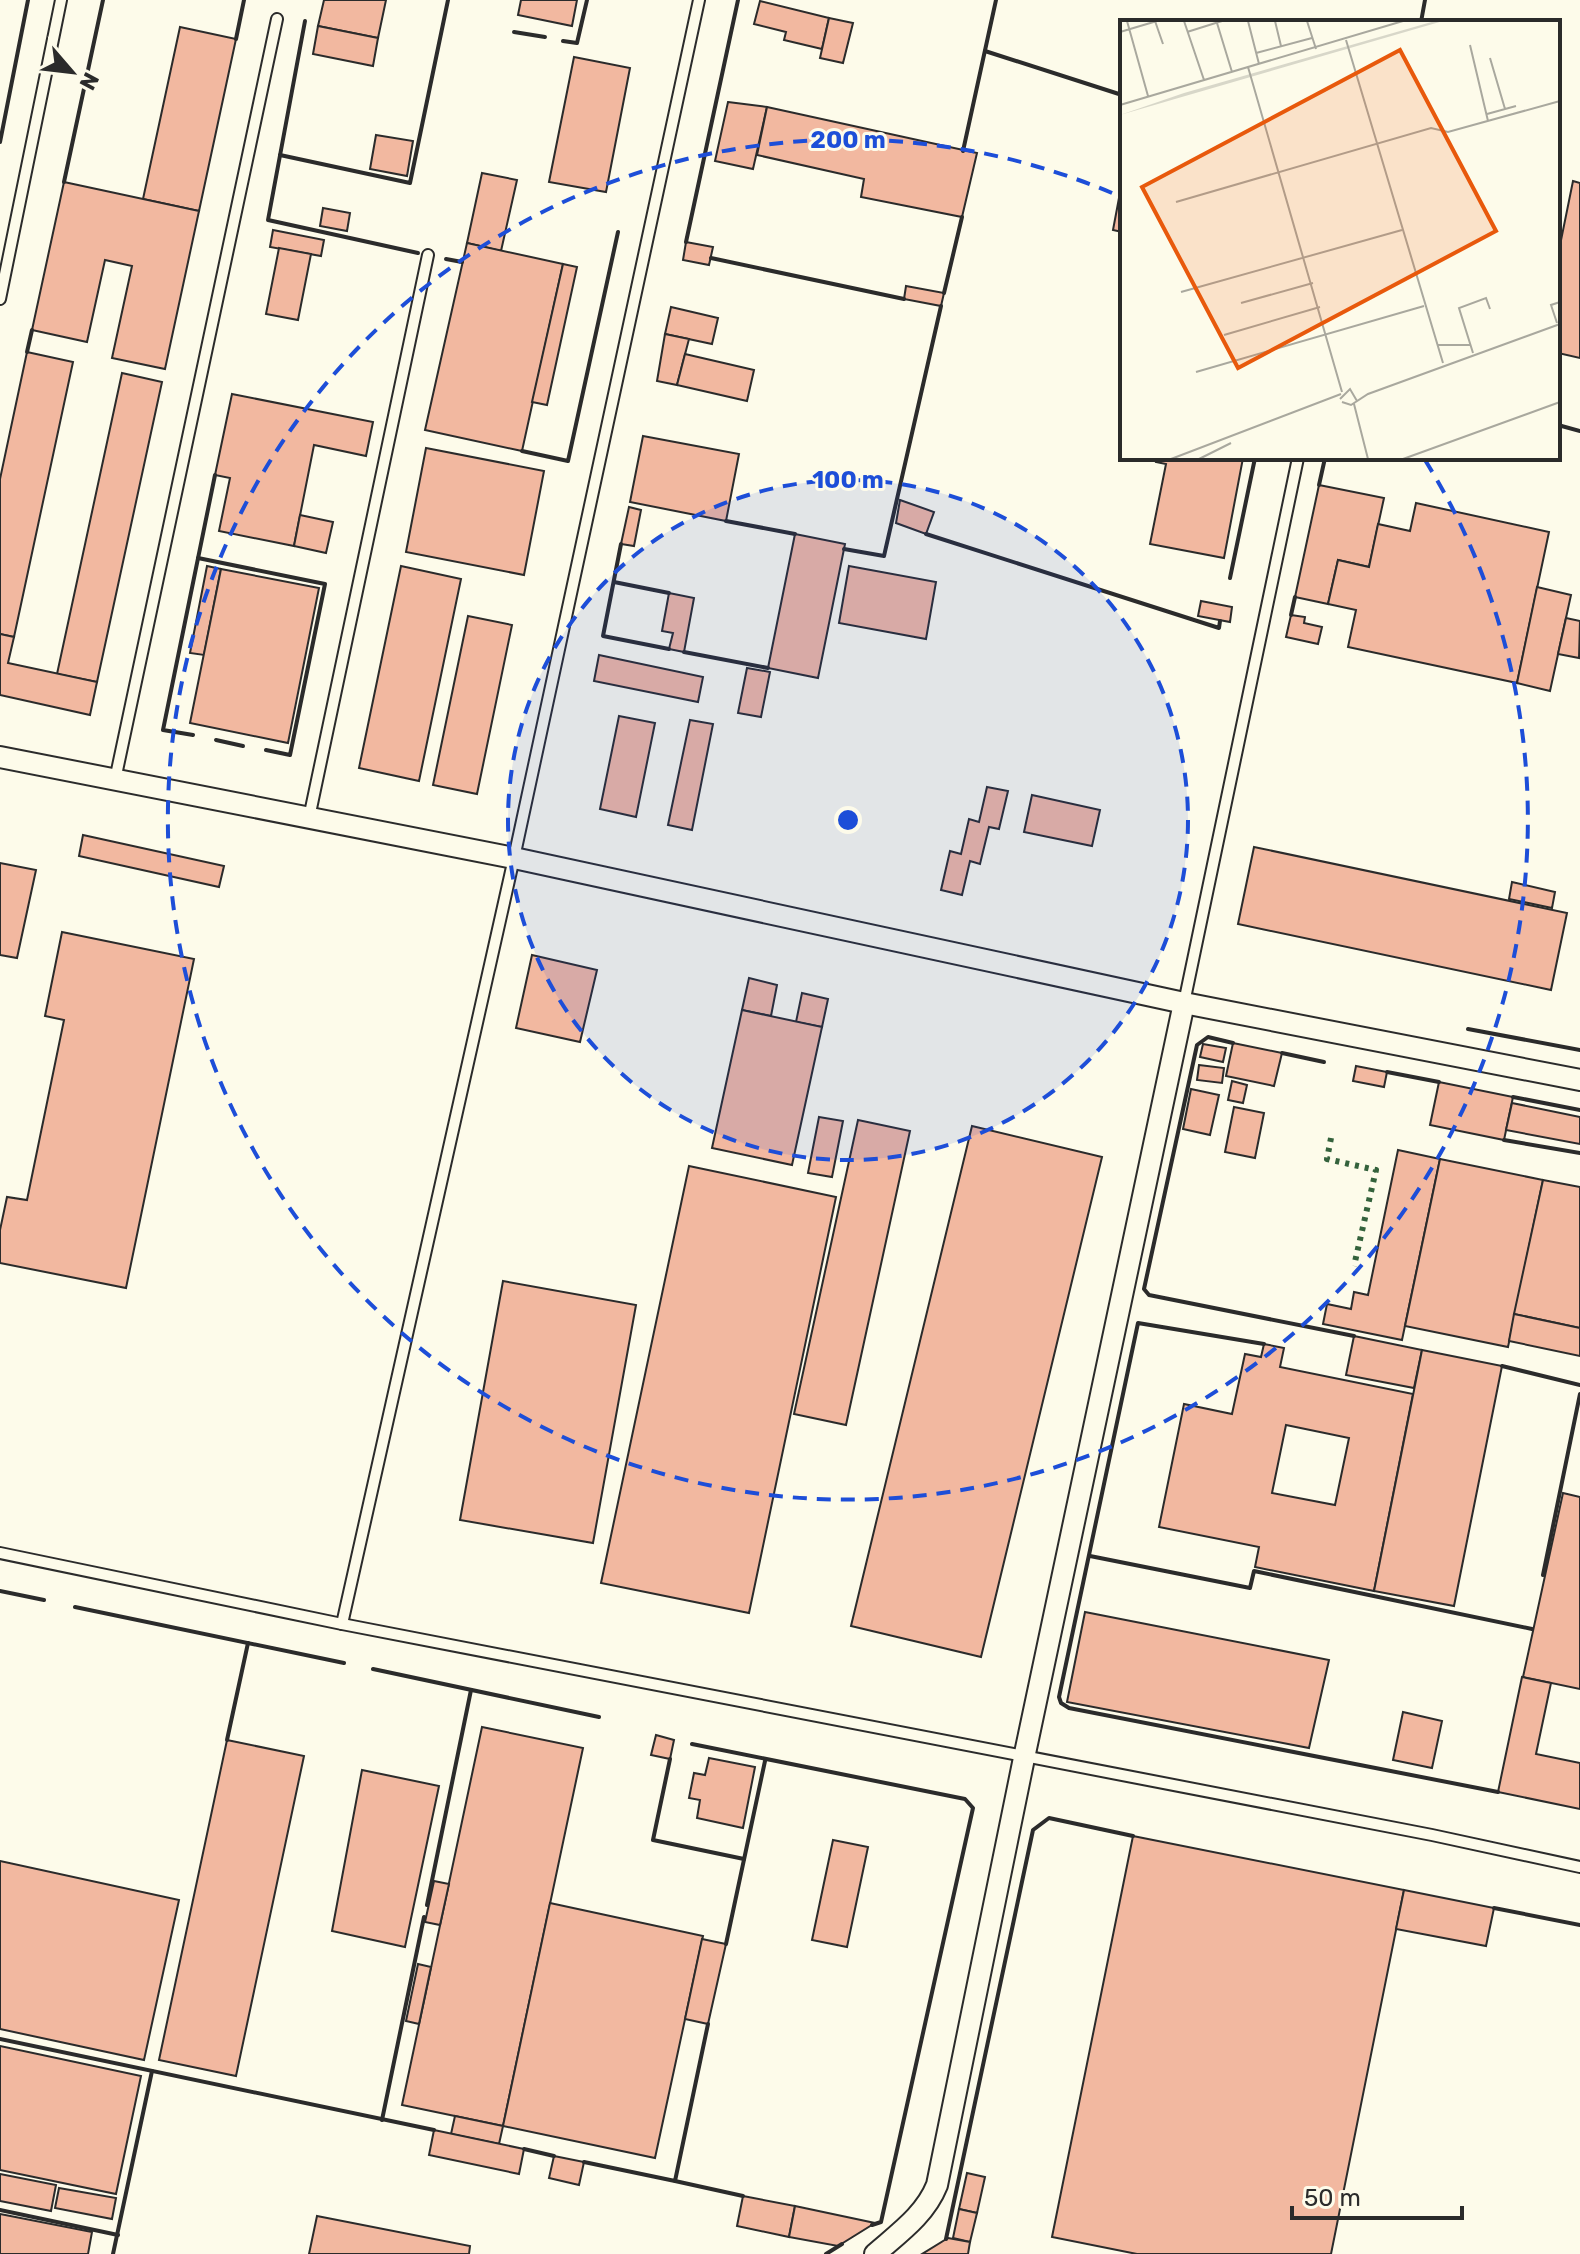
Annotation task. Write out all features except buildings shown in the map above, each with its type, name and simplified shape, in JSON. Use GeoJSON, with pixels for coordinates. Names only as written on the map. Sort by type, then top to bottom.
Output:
{"type":"FeatureCollection","features":[{"type":"Feature","properties":{"kind":"street"},"geometry":{"type":"LineString","coordinates":[[0,757],[514,858],[1184,1003],[1580,1080]]}},
{"type":"Feature","properties":{"kind":"street"},"geometry":{"type":"LineString","coordinates":[[875,2254],[918,2216],[930,2202],[937,2185],[1184,1003]]}},
{"type":"Feature","properties":{"kind":"lane"},"geometry":{"type":"LineString","coordinates":[[0,299],[61,0]]}},
{"type":"Feature","properties":{"kind":"lane"},"geometry":{"type":"LineString","coordinates":[[342,1624],[514,858],[699,0]]}},
{"type":"Feature","properties":{"kind":"lane"},"geometry":{"type":"LineString","coordinates":[[115,780],[277,19]]}},
{"type":"Feature","properties":{"kind":"lane"},"geometry":{"type":"LineString","coordinates":[[309,818],[428,255]]}},
{"type":"Feature","properties":{"kind":"lane"},"geometry":{"type":"LineString","coordinates":[[1184,1003],[1298,460]]}},
{"type":"Feature","properties":{"kind":"lane"},"geometry":{"type":"LineString","coordinates":[[0,1553],[342,1624],[1432,1835],[1580,1867]]}},
{"type":"Feature","properties":{"kind":"hedge"},"geometry":{"type":"LineString","coordinates":[[1331,1138],[1327,1159],[1376,1170],[1354,1266]]}},
{"type":"Feature","properties":{"kind":"wall"},"geometry":{"type":"LineString","coordinates":[[0,142],[28,0]]}},
{"type":"Feature","properties":{"kind":"wall"},"geometry":{"type":"LineString","coordinates":[[64,182],[103,0]]}},
{"type":"Feature","properties":{"kind":"wall"},"geometry":{"type":"LineString","coordinates":[[236,39],[244,0]]}},
{"type":"Feature","properties":{"kind":"wall"},"geometry":{"type":"LineString","coordinates":[[280,155],[410,183],[448,0]]}},
{"type":"Feature","properties":{"kind":"wall"},"geometry":{"type":"LineString","coordinates":[[563,41],[577,43],[587,0]]}},
{"type":"Feature","properties":{"kind":"wall"},"geometry":{"type":"LineString","coordinates":[[686,242],[738,0]]}},
{"type":"Feature","properties":{"kind":"wall"},"geometry":{"type":"LineString","coordinates":[[963,151],[996,0]]}},
{"type":"Feature","properties":{"kind":"wall"},"geometry":{"type":"LineString","coordinates":[[1421,20],[1425,0]]}},
{"type":"Feature","properties":{"kind":"wall"},"geometry":{"type":"LineString","coordinates":[[305,21],[268,220],[418,253]]}},
{"type":"Feature","properties":{"kind":"wall"},"geometry":{"type":"LineString","coordinates":[[514,32],[545,37]]}},
{"type":"Feature","properties":{"kind":"wall"},"geometry":{"type":"LineString","coordinates":[[985,51],[1120,94]]}},
{"type":"Feature","properties":{"kind":"wall"},"geometry":{"type":"LineString","coordinates":[[944,293],[962,217]]}},
{"type":"Feature","properties":{"kind":"wall"},"geometry":{"type":"LineString","coordinates":[[522,451],[568,461],[618,232]]}},
{"type":"Feature","properties":{"kind":"wall"},"geometry":{"type":"LineString","coordinates":[[711,258],[904,299]]}},
{"type":"Feature","properties":{"kind":"wall"},"geometry":{"type":"LineString","coordinates":[[446,259],[462,262]]}},
{"type":"Feature","properties":{"kind":"wall"},"geometry":{"type":"LineString","coordinates":[[844,549],[884,556],[941,306]]}},
{"type":"Feature","properties":{"kind":"wall"},"geometry":{"type":"LineString","coordinates":[[27,352],[32,330]]}},
{"type":"Feature","properties":{"kind":"wall"},"geometry":{"type":"LineString","coordinates":[[1560,426],[1580,431]]}},
{"type":"Feature","properties":{"kind":"wall"},"geometry":{"type":"LineString","coordinates":[[1230,578],[1255,460]]}},
{"type":"Feature","properties":{"kind":"wall"},"geometry":{"type":"LineString","coordinates":[[1319,485],[1325,460]]}},
{"type":"Feature","properties":{"kind":"wall"},"geometry":{"type":"LineString","coordinates":[[193,735],[163,730],[215,475]]}},
{"type":"Feature","properties":{"kind":"wall"},"geometry":{"type":"LineString","coordinates":[[726,521],[795,534]]}},
{"type":"Feature","properties":{"kind":"wall"},"geometry":{"type":"LineString","coordinates":[[926,534],[1219,628],[1220,621]]}},
{"type":"Feature","properties":{"kind":"wall"},"geometry":{"type":"LineString","coordinates":[[621,544],[603,636],[669,649]]}},
{"type":"Feature","properties":{"kind":"wall"},"geometry":{"type":"LineString","coordinates":[[198,558],[325,584],[290,755],[266,750]]}},
{"type":"Feature","properties":{"kind":"wall"},"geometry":{"type":"LineString","coordinates":[[614,582],[669,593]]}},
{"type":"Feature","properties":{"kind":"wall"},"geometry":{"type":"LineString","coordinates":[[1291,615],[1295,597]]}},
{"type":"Feature","properties":{"kind":"wall"},"geometry":{"type":"LineString","coordinates":[[684,652],[768,668]]}},
{"type":"Feature","properties":{"kind":"wall"},"geometry":{"type":"LineString","coordinates":[[216,740],[243,746]]}},
{"type":"Feature","properties":{"kind":"wall"},"geometry":{"type":"LineString","coordinates":[[1468,1029],[1580,1050]]}},
{"type":"Feature","properties":{"kind":"wall"},"geometry":{"type":"LineString","coordinates":[[1233,1043],[1208,1037],[1197,1045],[1144,1289],[1149,1295],[1354,1336]]}},
{"type":"Feature","properties":{"kind":"wall"},"geometry":{"type":"LineString","coordinates":[[1282,1053],[1324,1062]]}},
{"type":"Feature","properties":{"kind":"wall"},"geometry":{"type":"LineString","coordinates":[[1387,1072],[1439,1082]]}},
{"type":"Feature","properties":{"kind":"wall"},"geometry":{"type":"LineString","coordinates":[[1513,1097],[1580,1110]]}},
{"type":"Feature","properties":{"kind":"wall"},"geometry":{"type":"LineString","coordinates":[[1504,1140],[1580,1153]]}},
{"type":"Feature","properties":{"kind":"wall"},"geometry":{"type":"LineString","coordinates":[[1264,1344],[1138,1323],[1059,1697],[1061,1703],[1069,1708],[1498,1792]]}},
{"type":"Feature","properties":{"kind":"wall"},"geometry":{"type":"LineString","coordinates":[[1502,1366],[1580,1385]]}},
{"type":"Feature","properties":{"kind":"wall"},"geometry":{"type":"LineString","coordinates":[[1543,1575],[1580,1394]]}},
{"type":"Feature","properties":{"kind":"wall"},"geometry":{"type":"LineString","coordinates":[[1090,1556],[1250,1588],[1254,1571],[1532,1629]]}},
{"type":"Feature","properties":{"kind":"wall"},"geometry":{"type":"LineString","coordinates":[[0,1591],[44,1600]]}},
{"type":"Feature","properties":{"kind":"wall"},"geometry":{"type":"LineString","coordinates":[[75,1607],[344,1663]]}},
{"type":"Feature","properties":{"kind":"wall"},"geometry":{"type":"LineString","coordinates":[[227,1740],[248,1643]]}},
{"type":"Feature","properties":{"kind":"wall"},"geometry":{"type":"LineString","coordinates":[[373,1669],[599,1717]]}},
{"type":"Feature","properties":{"kind":"wall"},"geometry":{"type":"LineString","coordinates":[[427,1905],[471,1690]]}},
{"type":"Feature","properties":{"kind":"wall"},"geometry":{"type":"LineString","coordinates":[[692,1744],[965,1799],[973,1808],[881,2222],[872,2225]]}},
{"type":"Feature","properties":{"kind":"wall"},"geometry":{"type":"LineString","coordinates":[[670,1759],[653,1840],[744,1859]]}},
{"type":"Feature","properties":{"kind":"wall"},"geometry":{"type":"LineString","coordinates":[[726,1944],[765,1761]]}},
{"type":"Feature","properties":{"kind":"wall"},"geometry":{"type":"LineString","coordinates":[[946,2239],[1033,1830],[1049,1818],[1133,1836]]}},
{"type":"Feature","properties":{"kind":"wall"},"geometry":{"type":"LineString","coordinates":[[1494,1908],[1580,1925]]}},
{"type":"Feature","properties":{"kind":"wall"},"geometry":{"type":"LineString","coordinates":[[382,2120],[424,1917]]}},
{"type":"Feature","properties":{"kind":"wall"},"geometry":{"type":"LineString","coordinates":[[584,2162],[675,2181],[708,2024]]}},
{"type":"Feature","properties":{"kind":"wall"},"geometry":{"type":"LineString","coordinates":[[0,2039],[434,2130]]}},
{"type":"Feature","properties":{"kind":"wall"},"geometry":{"type":"LineString","coordinates":[[113,2254],[152,2071]]}},
{"type":"Feature","properties":{"kind":"wall"},"geometry":{"type":"LineString","coordinates":[[524,2149],[554,2156]]}},
{"type":"Feature","properties":{"kind":"wall"},"geometry":{"type":"LineString","coordinates":[[675,2181],[743,2196]]}},
{"type":"Feature","properties":{"kind":"wall"},"geometry":{"type":"LineString","coordinates":[[0,2210],[118,2235]]}},
{"type":"Feature","properties":{"kind":"wall"},"geometry":{"type":"LineString","coordinates":[[826,2254],[842,2244]]}}]}
